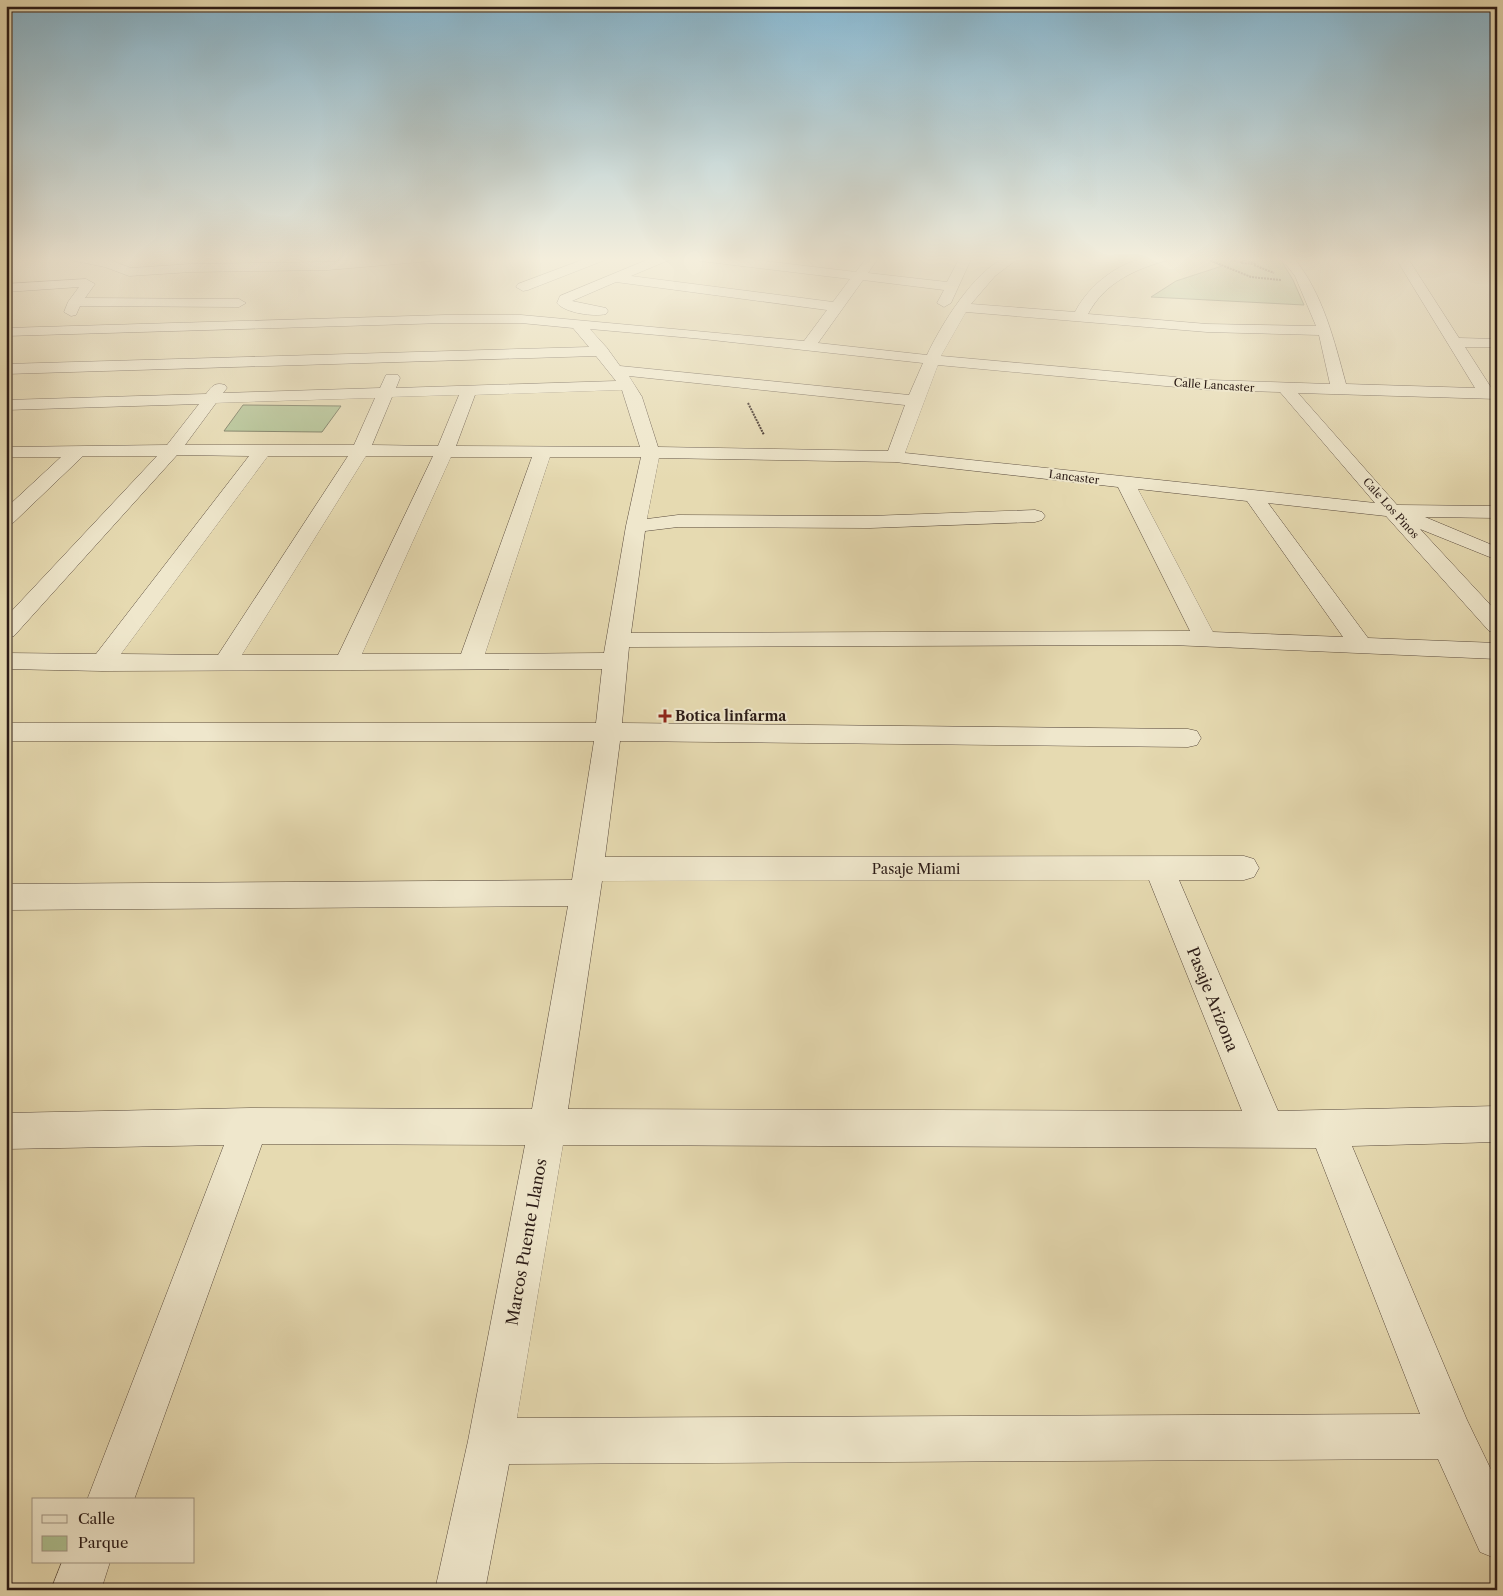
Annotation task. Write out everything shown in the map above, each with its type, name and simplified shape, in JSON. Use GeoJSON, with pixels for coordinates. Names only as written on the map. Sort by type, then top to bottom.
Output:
{"type":"FeatureCollection","features":[{"type":"Feature","properties":{"kind":"street"},"geometry":{"type":"LineString","coordinates":[[6,332],[35,331]]}},
{"type":"Feature","properties":{"kind":"street"},"geometry":{"type":"LineString","coordinates":[[6,423],[106,331]]}},
{"type":"Feature","properties":{"kind":"street"},"geometry":{"type":"LineString","coordinates":[[6,631],[172,450],[262,331]]}},
{"type":"Feature","properties":{"kind":"street"},"geometry":{"type":"LineString","coordinates":[[225,663],[360,452],[385,392],[414,331]]}},
{"type":"Feature","properties":{"kind":"street"},"geometry":{"type":"LineString","coordinates":[[585,331],[618,370],[628,385],[634,397],[651,452]]}},
{"type":"Feature","properties":{"kind":"street"},"geometry":{"type":"LineString","coordinates":[[662,331],[778,343]]}},
{"type":"Feature","properties":{"kind":"street"},"geometry":{"type":"LineString","coordinates":[[735,331],[752,334],[778,343]]}},
{"type":"Feature","properties":{"kind":"street"},"geometry":{"type":"LineString","coordinates":[[808,346],[818,331]]}},
{"type":"Feature","properties":{"kind":"street"},"geometry":{"type":"LineString","coordinates":[[896,457],[932,360],[948,331]]}},
{"type":"Feature","properties":{"kind":"street"},"geometry":{"type":"LineString","coordinates":[[1325,331],[1339,390]]}},
{"type":"Feature","properties":{"kind":"street"},"geometry":{"type":"LineString","coordinates":[[1447,331],[1492,394]]}},
{"type":"Feature","properties":{"kind":"street"},"geometry":{"type":"LineString","coordinates":[[915,358],[924,341]]}},
{"type":"Feature","properties":{"kind":"street"},"geometry":{"type":"LineString","coordinates":[[1454,342],[1497,343]]}},
{"type":"Feature","properties":{"kind":"street","name":"Calle Lancaster"},"geometry":{"type":"LineString","coordinates":[[778,343],[932,360],[1209,385],[1286,389],[1492,394]]}},
{"type":"Feature","properties":{"kind":"street"},"geometry":{"type":"LineString","coordinates":[[6,369],[236,364],[602,351]]}},
{"type":"Feature","properties":{"kind":"street"},"geometry":{"type":"LineString","coordinates":[[618,370],[916,401]]}},
{"type":"Feature","properties":{"kind":"street"},"geometry":{"type":"LineString","coordinates":[[6,405],[628,385]]}},
{"type":"Feature","properties":{"kind":"street","name":"Cale Los Pinos"},"geometry":{"type":"LineString","coordinates":[[1286,389],[1392,511],[1497,626]]}},
{"type":"Feature","properties":{"kind":"street"},"geometry":{"type":"LineString","coordinates":[[346,663],[445,451],[469,390]]}},
{"type":"Feature","properties":{"kind":"street"},"geometry":{"type":"LineString","coordinates":[[6,519],[78,450]]}},
{"type":"Feature","properties":{"kind":"street","name":"Lancaster"},"geometry":{"type":"LineString","coordinates":[[6,452],[172,450],[651,452],[896,457],[1392,511],[1497,512]]}},
{"type":"Feature","properties":{"kind":"street"},"geometry":{"type":"LineString","coordinates":[[102,663],[262,451]]}},
{"type":"Feature","properties":{"kind":"street"},"geometry":{"type":"LineString","coordinates":[[470,663],[543,452]]}},
{"type":"Feature","properties":{"kind":"street","name":"Marcos Puente Llanos"},"geometry":{"type":"LineString","coordinates":[[460,1590],[491,1441],[547,1128],[587,881],[608,732],[617,651],[636,526],[651,452]]}},
{"type":"Feature","properties":{"kind":"street"},"geometry":{"type":"LineString","coordinates":[[1125,483],[1206,639]]}},
{"type":"Feature","properties":{"kind":"street"},"geometry":{"type":"LineString","coordinates":[[1254,497],[1362,647]]}},
{"type":"Feature","properties":{"kind":"street"},"geometry":{"type":"LineString","coordinates":[[1392,511],[1497,554]]}},
{"type":"Feature","properties":{"kind":"street"},"geometry":{"type":"LineString","coordinates":[[636,526],[678,521],[870,522],[1035,516]]}},
{"type":"Feature","properties":{"kind":"street"},"geometry":{"type":"LineString","coordinates":[[6,682],[15,661],[102,663],[470,663],[617,651],[1206,639],[1362,647],[1497,651]]}},
{"type":"Feature","properties":{"kind":"street"},"geometry":{"type":"LineString","coordinates":[[6,732],[608,732],[1188,738]]}},
{"type":"Feature","properties":{"kind":"street","name":"Pasaje Miami"},"geometry":{"type":"LineString","coordinates":[[6,897],[587,881],[1159,868],[1244,868]]}},
{"type":"Feature","properties":{"kind":"street","name":"Pasaje Arizona"},"geometry":{"type":"LineString","coordinates":[[1159,868],[1267,1129]]}},
{"type":"Feature","properties":{"kind":"street"},"geometry":{"type":"LineString","coordinates":[[6,1131],[250,1126],[1327,1130],[1367,1126],[1497,1124]]}},
{"type":"Feature","properties":{"kind":"street"},"geometry":{"type":"LineString","coordinates":[[111,1498],[250,1126]]}},
{"type":"Feature","properties":{"kind":"street"},"geometry":{"type":"LineString","coordinates":[[1327,1130],[1451,1436],[1497,1534]]}},
{"type":"Feature","properties":{"kind":"street"},"geometry":{"type":"LineString","coordinates":[[491,1441],[1451,1436]]}},
{"type":"Feature","properties":{"kind":"street"},"geometry":{"type":"LineString","coordinates":[[76,1590],[85,1564]]}},
{"type":"Feature","properties":{"kind":"path"},"geometry":{"type":"LineString","coordinates":[[738,382],[774,454]]}},
{"type":"Feature","properties":{"kind":"green space"},"geometry":{"type":"Polygon","coordinates":[[[243,405],[341,406],[322,432],[224,431],[243,405]]]}},
{"type":"Feature","properties":{"kind":"place","name":"Botica linfarma"},"geometry":{"type":"Point","coordinates":[665,716]}}]}
